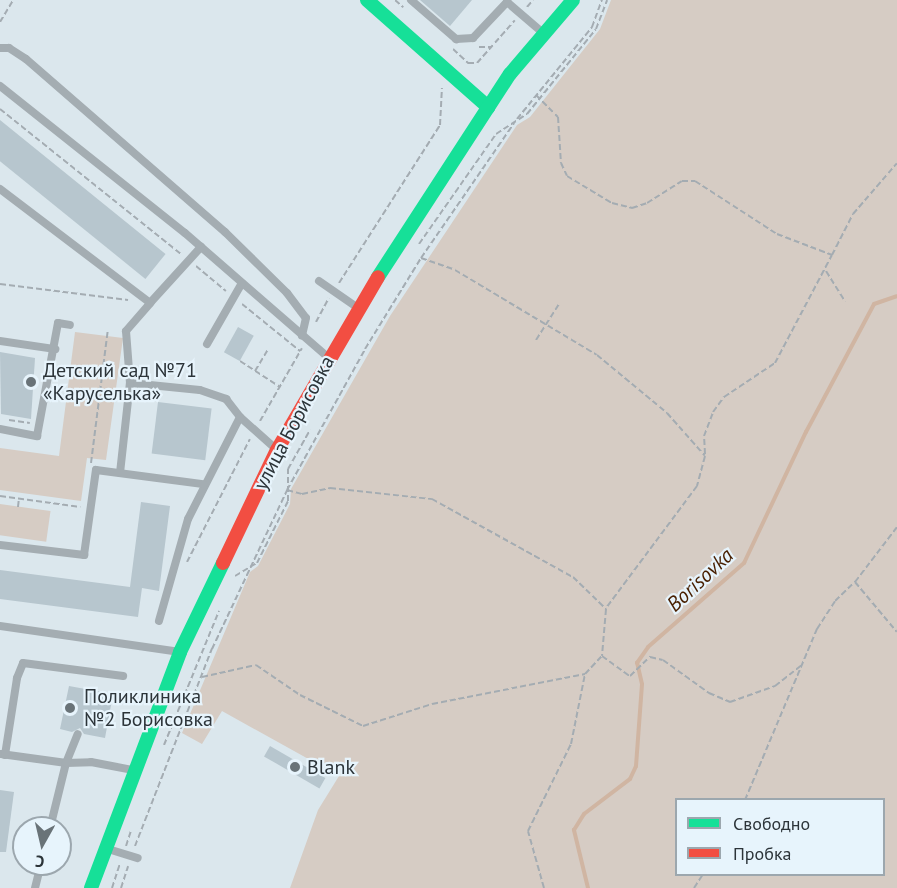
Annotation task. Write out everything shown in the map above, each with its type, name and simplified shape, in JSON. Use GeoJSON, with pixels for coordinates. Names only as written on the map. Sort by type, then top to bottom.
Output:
{"type":"FeatureCollection","features":[{"type":"Feature","properties":{"kind":"street"},"geometry":{"type":"LineString","coordinates":[[366,0],[488,107]]}},
{"type":"Feature","properties":{"kind":"street","name":"улица Борисовка"},"geometry":{"type":"LineString","coordinates":[[91,888],[133,770],[180,652],[278,450],[358,308],[488,107],[573,0]]}},
{"type":"Feature","properties":{"kind":"lane"},"geometry":{"type":"LineString","coordinates":[[411,0],[456,39],[473,38],[506,1],[544,34]]}},
{"type":"Feature","properties":{"kind":"lane"},"geometry":{"type":"LineString","coordinates":[[0,48],[9,48],[26,59],[225,232],[287,293],[306,318],[304,338]]}},
{"type":"Feature","properties":{"kind":"lane"},"geometry":{"type":"LineString","coordinates":[[0,86],[201,247],[329,358]]}},
{"type":"Feature","properties":{"kind":"lane"},"geometry":{"type":"LineString","coordinates":[[0,189],[150,303]]}},
{"type":"Feature","properties":{"kind":"lane"},"geometry":{"type":"LineString","coordinates":[[120,473],[130,382],[126,331],[201,247]]}},
{"type":"Feature","properties":{"kind":"lane"},"geometry":{"type":"LineString","coordinates":[[319,281],[332,293],[358,308]]}},
{"type":"Feature","properties":{"kind":"lane"},"geometry":{"type":"LineString","coordinates":[[207,344],[242,283]]}},
{"type":"Feature","properties":{"kind":"lane"},"geometry":{"type":"LineString","coordinates":[[0,429],[37,436],[55,349],[58,323],[70,325]]}},
{"type":"Feature","properties":{"kind":"lane"},"geometry":{"type":"LineString","coordinates":[[0,341],[55,349]]}},
{"type":"Feature","properties":{"kind":"lane"},"geometry":{"type":"LineString","coordinates":[[130,382],[200,390],[226,399],[240,417],[278,450]]}},
{"type":"Feature","properties":{"kind":"lane"},"geometry":{"type":"LineString","coordinates":[[159,621],[188,519],[203,484],[240,417]]}},
{"type":"Feature","properties":{"kind":"lane"},"geometry":{"type":"LineString","coordinates":[[0,545],[84,555],[96,470],[203,484]]}},
{"type":"Feature","properties":{"kind":"lane"},"geometry":{"type":"LineString","coordinates":[[0,626],[180,652]]}},
{"type":"Feature","properties":{"kind":"lane"},"geometry":{"type":"LineString","coordinates":[[123,676],[23,663],[17,678],[3,754],[66,763],[91,762],[133,770]]}},
{"type":"Feature","properties":{"kind":"lane"},"geometry":{"type":"LineString","coordinates":[[53,816],[66,763],[78,734]]}},
{"type":"Feature","properties":{"kind":"lane"},"geometry":{"type":"LineString","coordinates":[[105,848],[131,856]]}},
{"type":"Feature","properties":{"kind":"path"},"geometry":{"type":"LineString","coordinates":[[0,22],[13,0]]}},
{"type":"Feature","properties":{"kind":"path"},"geometry":{"type":"LineString","coordinates":[[121,888],[131,856],[200,678],[249,567],[288,490],[365,349],[421,258],[516,121],[592,27],[602,0]]}},
{"type":"Feature","properties":{"kind":"path"},"geometry":{"type":"LineString","coordinates":[[413,252],[496,134],[516,121],[539,99],[596,29],[607,0]]}},
{"type":"Feature","properties":{"kind":"path"},"geometry":{"type":"LineString","coordinates":[[174,568],[184,569],[255,430],[300,351],[304,338],[440,125],[442,88]]}},
{"type":"Feature","properties":{"kind":"path"},"geometry":{"type":"LineString","coordinates":[[536,95],[558,117],[561,163],[567,176],[612,203],[632,208],[647,203],[682,181],[695,181],[777,234],[832,255]]}},
{"type":"Feature","properties":{"kind":"path"},"geometry":{"type":"LineString","coordinates":[[0,109],[300,351]]}},
{"type":"Feature","properties":{"kind":"path"},"geometry":{"type":"LineString","coordinates":[[544,888],[528,831],[571,744],[585,674],[602,657],[606,609],[697,486],[705,456],[704,436],[713,412],[724,398],[775,363],[826,271],[853,214],[897,163]]}},
{"type":"Feature","properties":{"kind":"path"},"geometry":{"type":"LineString","coordinates":[[421,258],[455,270],[597,355],[667,413],[705,456]]}},
{"type":"Feature","properties":{"kind":"path"},"geometry":{"type":"LineString","coordinates":[[826,271],[845,302]]}},
{"type":"Feature","properties":{"kind":"path"},"geometry":{"type":"LineString","coordinates":[[0,284],[150,303]]}},
{"type":"Feature","properties":{"kind":"path"},"geometry":{"type":"LineString","coordinates":[[536,340],[559,304]]}},
{"type":"Feature","properties":{"kind":"path"},"geometry":{"type":"LineString","coordinates":[[90,472],[108,329]]}},
{"type":"Feature","properties":{"kind":"path"},"geometry":{"type":"LineString","coordinates":[[255,370],[268,349]]}},
{"type":"Feature","properties":{"kind":"path"},"geometry":{"type":"LineString","coordinates":[[240,361],[280,387]]}},
{"type":"Feature","properties":{"kind":"path"},"geometry":{"type":"LineString","coordinates":[[0,418],[35,424]]}},
{"type":"Feature","properties":{"kind":"path"},"geometry":{"type":"LineString","coordinates":[[288,490],[288,469],[314,421]]}},
{"type":"Feature","properties":{"kind":"path"},"geometry":{"type":"LineString","coordinates":[[288,490],[302,494],[330,488],[432,499],[573,577],[606,609]]}},
{"type":"Feature","properties":{"kind":"path"},"geometry":{"type":"LineString","coordinates":[[0,496],[90,508]]}},
{"type":"Feature","properties":{"kind":"path"},"geometry":{"type":"LineString","coordinates":[[18,507],[19,498]]}},
{"type":"Feature","properties":{"kind":"path"},"geometry":{"type":"LineString","coordinates":[[746,798],[801,665],[835,601],[855,582],[897,527]]}},
{"type":"Feature","properties":{"kind":"path"},"geometry":{"type":"LineString","coordinates":[[232,583],[249,567]]}},
{"type":"Feature","properties":{"kind":"path"},"geometry":{"type":"LineString","coordinates":[[855,582],[897,632]]}},
{"type":"Feature","properties":{"kind":"path"},"geometry":{"type":"LineString","coordinates":[[163,747],[223,602]]}},
{"type":"Feature","properties":{"kind":"path"},"geometry":{"type":"LineString","coordinates":[[602,657],[630,676],[637,674],[650,657],[663,660],[709,693],[730,702],[775,686],[801,665]]}},
{"type":"Feature","properties":{"kind":"path"},"geometry":{"type":"LineString","coordinates":[[200,678],[256,665],[300,695],[363,726],[432,704],[585,674]]}},
{"type":"Feature","properties":{"kind":"path"},"geometry":{"type":"LineString","coordinates":[[112,888],[131,856],[135,822]]}},
{"type":"Feature","properties":{"kind":"shaded area"},"geometry":{"type":"Polygon","coordinates":[[[611,0],[897,0],[897,888],[290,888],[318,810],[339,776],[222,711],[202,744],[182,733],[250,572],[258,566],[290,504],[291,489],[390,316],[517,125],[530,117],[600,29],[611,0]]]}},
{"type":"Feature","properties":{"kind":"shaded area"},"geometry":{"type":"Polygon","coordinates":[[[75,332],[123,338],[106,460],[87,458],[81,501],[0,490],[0,448],[59,456],[75,332]]]}},
{"type":"Feature","properties":{"kind":"shaded area"},"geometry":{"type":"Polygon","coordinates":[[[0,504],[51,511],[46,542],[0,535],[0,504]]]}},
{"type":"Feature","properties":{"kind":"building"},"geometry":{"type":"Polygon","coordinates":[[[420,0],[472,0],[450,26],[420,0]]]}},
{"type":"Feature","properties":{"kind":"building"},"geometry":{"type":"Polygon","coordinates":[[[0,120],[166,254],[145,279],[0,161],[0,120]]]}},
{"type":"Feature","properties":{"kind":"building"},"geometry":{"type":"Polygon","coordinates":[[[238,327],[254,336],[240,361],[224,352],[238,327]]]}},
{"type":"Feature","properties":{"kind":"building"},"geometry":{"type":"Polygon","coordinates":[[[0,352],[35,358],[31,419],[1,414],[0,352]]]}},
{"type":"Feature","properties":{"kind":"building"},"geometry":{"type":"Polygon","coordinates":[[[158,402],[212,409],[205,460],[152,454],[158,402]]]}},
{"type":"Feature","properties":{"kind":"building"},"geometry":{"type":"Polygon","coordinates":[[[141,502],[170,506],[159,591],[142,588],[138,617],[0,599],[0,570],[130,587],[141,502]]]}},
{"type":"Feature","properties":{"kind":"building"},"geometry":{"type":"Polygon","coordinates":[[[69,686],[113,694],[105,738],[84,734],[80,728],[72,732],[60,729],[69,686]]]}},
{"type":"Feature","properties":{"kind":"building","name":"Blank"},"geometry":{"type":"Polygon","coordinates":[[[270,746],[325,778],[319,788],[264,756],[270,746]]]}},
{"type":"Feature","properties":{"kind":"building"},"geometry":{"type":"Polygon","coordinates":[[[0,790],[14,792],[6,852],[0,852],[0,790]]]}},
{"type":"Feature","properties":{"kind":"waterway","name":"Borisovka"},"geometry":{"type":"LineString","coordinates":[[588,888],[574,830],[584,814],[630,779],[636,766],[642,684],[637,663],[648,647],[744,563],[806,432],[874,304],[897,296]]}},
{"type":"Feature","properties":{"kind":"traffic: fast"},"geometry":{"type":"LineString","coordinates":[[367,0],[488,107]]}},
{"type":"Feature","properties":{"kind":"traffic: fast"},"geometry":{"type":"LineString","coordinates":[[378,277],[510,74],[573,0]]}},
{"type":"Feature","properties":{"kind":"traffic: fast"},"geometry":{"type":"LineString","coordinates":[[91,888],[180,652],[223,563]]}},
{"type":"Feature","properties":{"kind":"traffic: jam"},"geometry":{"type":"LineString","coordinates":[[223,563],[277,450],[378,277]]}},
{"type":"Feature","properties":{"kind":"place","name":"Детский сад №71 «Каруселька»"},"geometry":{"type":"Point","coordinates":[31,382]}},
{"type":"Feature","properties":{"kind":"place","name":"Поликлиника №2 Борисовка"},"geometry":{"type":"Point","coordinates":[70,708]}},
{"type":"Feature","properties":{"kind":"place","name":"Blank"},"geometry":{"type":"Point","coordinates":[295,767]}}]}
